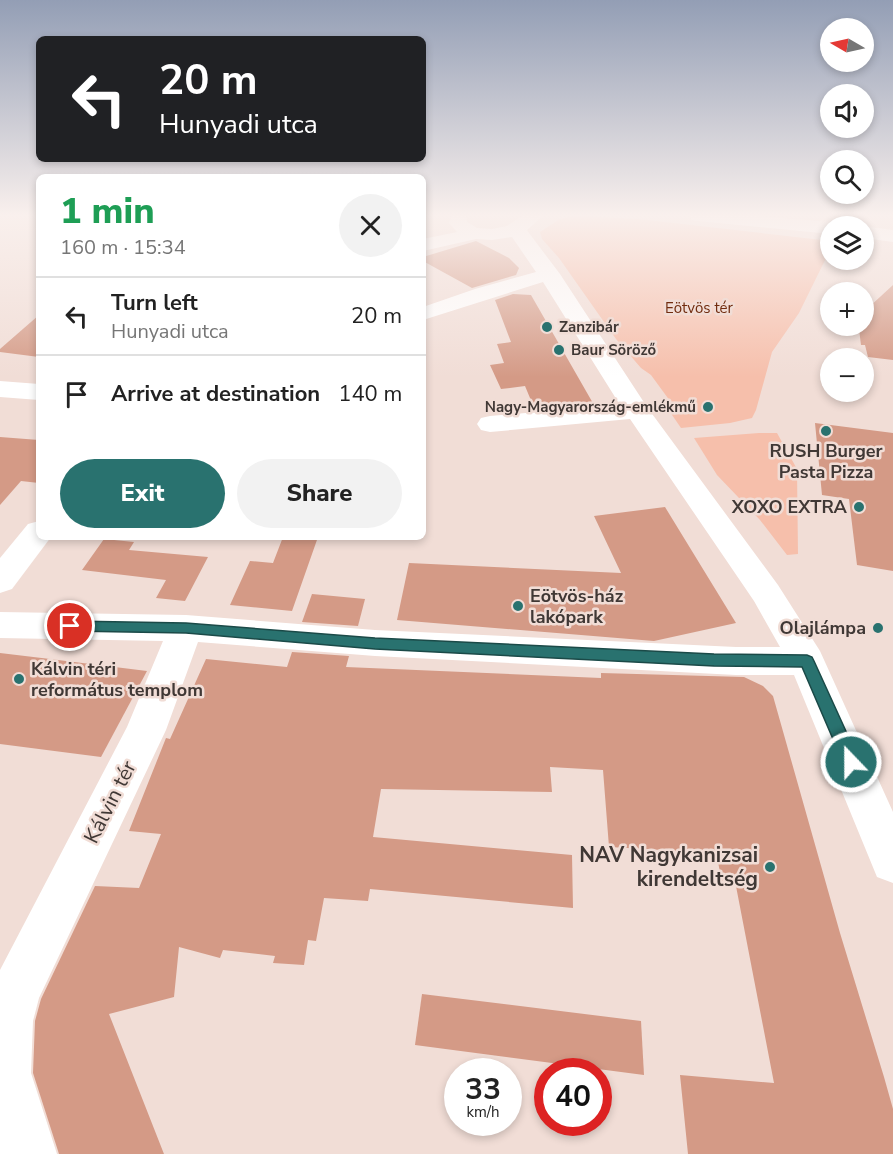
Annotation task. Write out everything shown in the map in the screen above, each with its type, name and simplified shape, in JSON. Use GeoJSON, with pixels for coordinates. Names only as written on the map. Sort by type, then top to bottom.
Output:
{"type":"FeatureCollection","features":[{"type":"Feature","properties":{"kind":"street"},"geometry":{"type":"LineString","coordinates":[[426,313],[547,271],[637,411],[766,593],[807,661],[893,862]]}},
{"type":"Feature","properties":{"kind":"street"},"geometry":{"type":"LineString","coordinates":[[0,389],[36,392]]}},
{"type":"Feature","properties":{"kind":"street"},"geometry":{"type":"LineString","coordinates":[[490,424],[637,411]]}},
{"type":"Feature","properties":{"kind":"street"},"geometry":{"type":"LineString","coordinates":[[0,581],[36,535]]}},
{"type":"Feature","properties":{"kind":"street"},"geometry":{"type":"LineString","coordinates":[[0,625],[186,628],[375,643],[736,661],[807,661]]}},
{"type":"Feature","properties":{"kind":"street","name":"Kálvin tér"},"geometry":{"type":"LineString","coordinates":[[28,1154],[4,1073],[7,1021],[25,971],[146,730],[186,628]]}},
{"type":"Feature","properties":{"kind":"green space","name":"Eötvös tér"},"geometry":{"type":"Polygon","coordinates":[[[567,270],[820,270],[799,313],[772,352],[752,418],[730,423],[681,428],[670,412],[670,401],[651,375],[641,368],[616,339],[567,270]]]}},
{"type":"Feature","properties":{"kind":"green space"},"geometry":{"type":"Polygon","coordinates":[[[777,433],[797,469],[798,554],[787,555],[760,520],[717,475],[694,438],[777,433]]]}},
{"type":"Feature","properties":{"kind":"building"},"geometry":{"type":"Polygon","coordinates":[[[439,270],[518,270],[516,275],[472,288],[439,270]]]}},
{"type":"Feature","properties":{"kind":"building"},"geometry":{"type":"Polygon","coordinates":[[[893,285],[893,360],[874,358],[874,348],[866,348],[865,345],[861,345],[860,336],[874,336],[874,302],[893,285]]]}},
{"type":"Feature","properties":{"kind":"building"},"geometry":{"type":"Polygon","coordinates":[[[513,294],[531,295],[594,405],[535,410],[525,386],[501,389],[490,365],[504,363],[497,344],[511,342],[495,300],[513,294]]]}},
{"type":"Feature","properties":{"kind":"building"},"geometry":{"type":"Polygon","coordinates":[[[36,318],[36,357],[0,352],[0,349],[36,318]]]}},
{"type":"Feature","properties":{"kind":"building"},"geometry":{"type":"Polygon","coordinates":[[[815,423],[893,433],[893,571],[857,565],[849,499],[822,495],[815,423]]]}},
{"type":"Feature","properties":{"kind":"building"},"geometry":{"type":"Polygon","coordinates":[[[0,437],[36,440],[36,483],[21,481],[0,505],[0,437]]]}},
{"type":"Feature","properties":{"kind":"building"},"geometry":{"type":"Polygon","coordinates":[[[665,507],[736,623],[654,641],[397,620],[409,563],[621,573],[594,516],[665,507]]]}},
{"type":"Feature","properties":{"kind":"building"},"geometry":{"type":"Polygon","coordinates":[[[103,540],[134,542],[129,550],[208,557],[185,601],[156,598],[166,580],[82,570],[103,540]]]}},
{"type":"Feature","properties":{"kind":"building"},"geometry":{"type":"Polygon","coordinates":[[[282,540],[317,540],[292,611],[230,605],[250,561],[273,563],[282,540]]]}},
{"type":"Feature","properties":{"kind":"building"},"geometry":{"type":"Polygon","coordinates":[[[312,594],[365,599],[358,626],[302,622],[312,594]]]}},
{"type":"Feature","properties":{"kind":"building"},"geometry":{"type":"Polygon","coordinates":[[[292,652],[349,656],[346,667],[601,678],[601,673],[744,677],[763,686],[773,696],[893,1109],[893,1154],[688,1154],[680,1075],[774,1083],[735,881],[722,881],[716,853],[609,847],[603,770],[550,767],[552,792],[381,789],[373,837],[572,855],[573,908],[370,889],[368,901],[324,898],[316,941],[308,940],[304,965],[273,963],[275,956],[223,950],[220,958],[179,947],[174,997],[109,1014],[164,1154],[59,1154],[33,1073],[35,1021],[41,999],[95,886],[139,888],[161,834],[129,831],[166,738],[170,739],[206,659],[287,667],[292,652]]]}},
{"type":"Feature","properties":{"kind":"building"},"geometry":{"type":"Polygon","coordinates":[[[0,653],[147,671],[101,757],[0,744],[0,653]]]}},
{"type":"Feature","properties":{"kind":"building"},"geometry":{"type":"Polygon","coordinates":[[[422,994],[641,1021],[644,1075],[612,1071],[612,1058],[534,1058],[534,1061],[415,1045],[422,994]]]}},
{"type":"Feature","properties":{"kind":"place","name":"Zanzibár"},"geometry":{"type":"Point","coordinates":[547,327]}},
{"type":"Feature","properties":{"kind":"place","name":"Baur Söröző"},"geometry":{"type":"Point","coordinates":[559,350]}},
{"type":"Feature","properties":{"kind":"place","name":"Nagy-Magyarország-emlékmű"},"geometry":{"type":"Point","coordinates":[708,407]}},
{"type":"Feature","properties":{"kind":"place","name":"RUSH Burger Pasta Pizza"},"geometry":{"type":"Point","coordinates":[826,431]}},
{"type":"Feature","properties":{"kind":"place","name":"XOXO EXTRA"},"geometry":{"type":"Point","coordinates":[859,507]}},
{"type":"Feature","properties":{"kind":"place","name":"Eötvös-ház lakópark"},"geometry":{"type":"Point","coordinates":[518,606]}},
{"type":"Feature","properties":{"kind":"place","name":"Olajlámpa"},"geometry":{"type":"Point","coordinates":[878,628]}},
{"type":"Feature","properties":{"kind":"place","name":"Kálvin téri református templom"},"geometry":{"type":"Point","coordinates":[19,679]}},
{"type":"Feature","properties":{"kind":"place","name":"NAV Nagykanizsai kirendeltség"},"geometry":{"type":"Point","coordinates":[770,867]}},
{"type":"Feature","properties":{"kind":"route"},"geometry":{"type":"LineString","coordinates":[[70,626],[186,628],[375,643],[736,661],[807,661],[851,762]]}}]}
